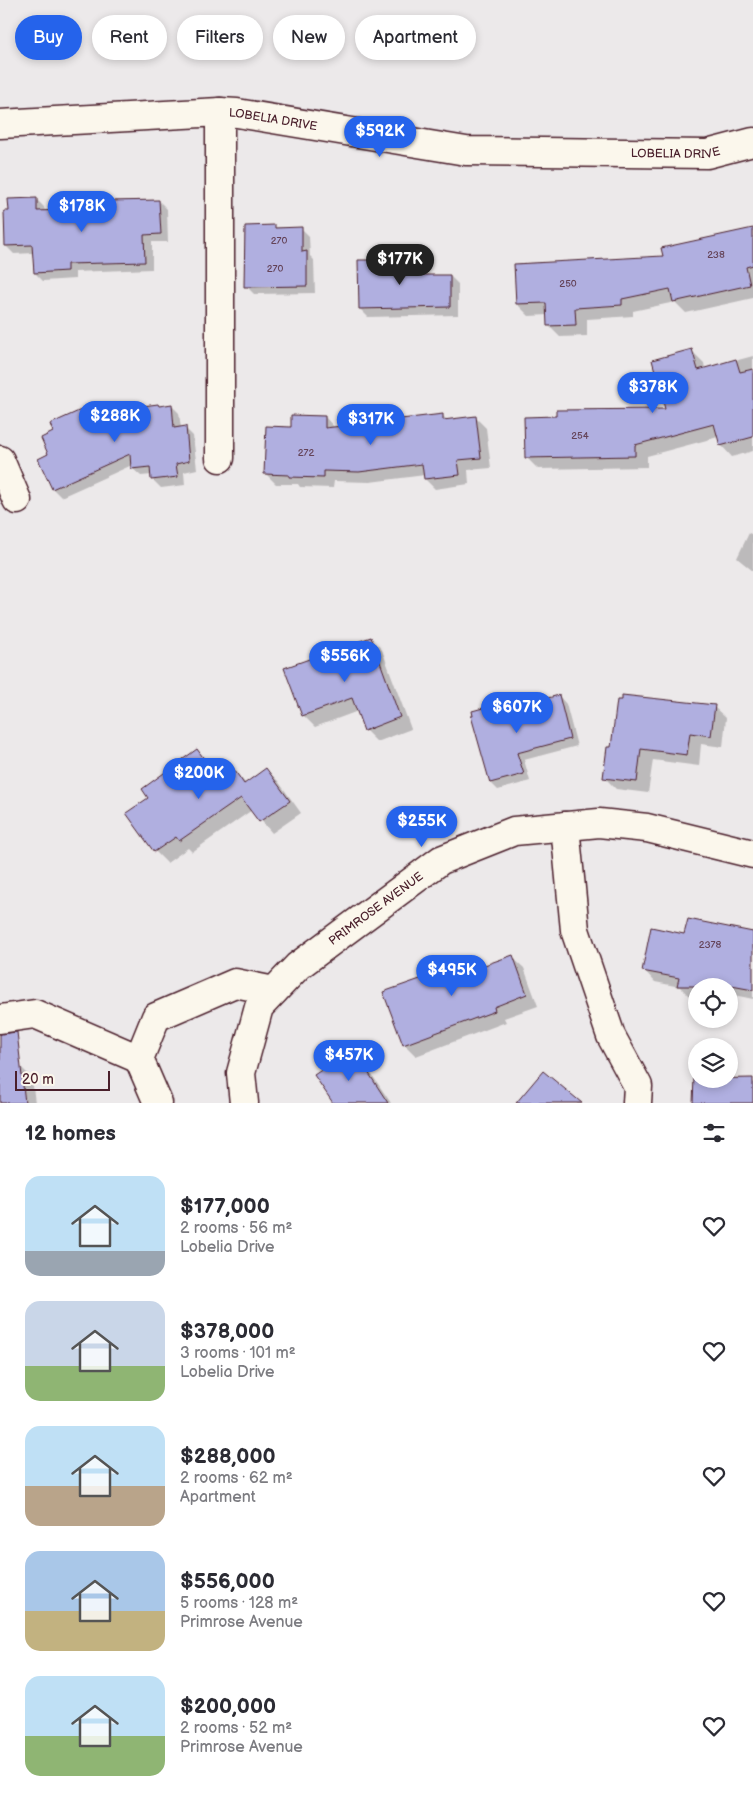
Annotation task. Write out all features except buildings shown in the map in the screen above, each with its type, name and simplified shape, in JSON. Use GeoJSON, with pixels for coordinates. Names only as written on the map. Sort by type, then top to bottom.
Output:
{"type":"FeatureCollection","features":[{"type":"Feature","properties":{"kind":"street","name":"LOBELIA DRIVE"},"geometry":{"type":"LineString","coordinates":[[0,124],[220,112],[238,113],[466,151],[707,154],[753,142]]}},
{"type":"Feature","properties":{"kind":"street"},"geometry":{"type":"LineString","coordinates":[[220,112],[220,458]]}},
{"type":"Feature","properties":{"kind":"street"},"geometry":{"type":"LineString","coordinates":[[0,460],[18,500]]}},
{"type":"Feature","properties":{"kind":"street","name":"PRIMROSE AVENUE"},"geometry":{"type":"LineString","coordinates":[[244,1103],[241,1073],[259,1007],[298,966],[442,860],[514,831],[599,823],[647,828],[753,854]]}},
{"type":"Feature","properties":{"kind":"street"},"geometry":{"type":"LineString","coordinates":[[565,826],[574,930],[611,1036],[638,1086],[637,1103]]}},
{"type":"Feature","properties":{"kind":"street"},"geometry":{"type":"LineString","coordinates":[[139,1059],[156,1017],[235,983],[274,991]]}},
{"type":"Feature","properties":{"kind":"street"},"geometry":{"type":"LineString","coordinates":[[0,1020],[35,1014],[139,1059],[158,1103]]}}]}
